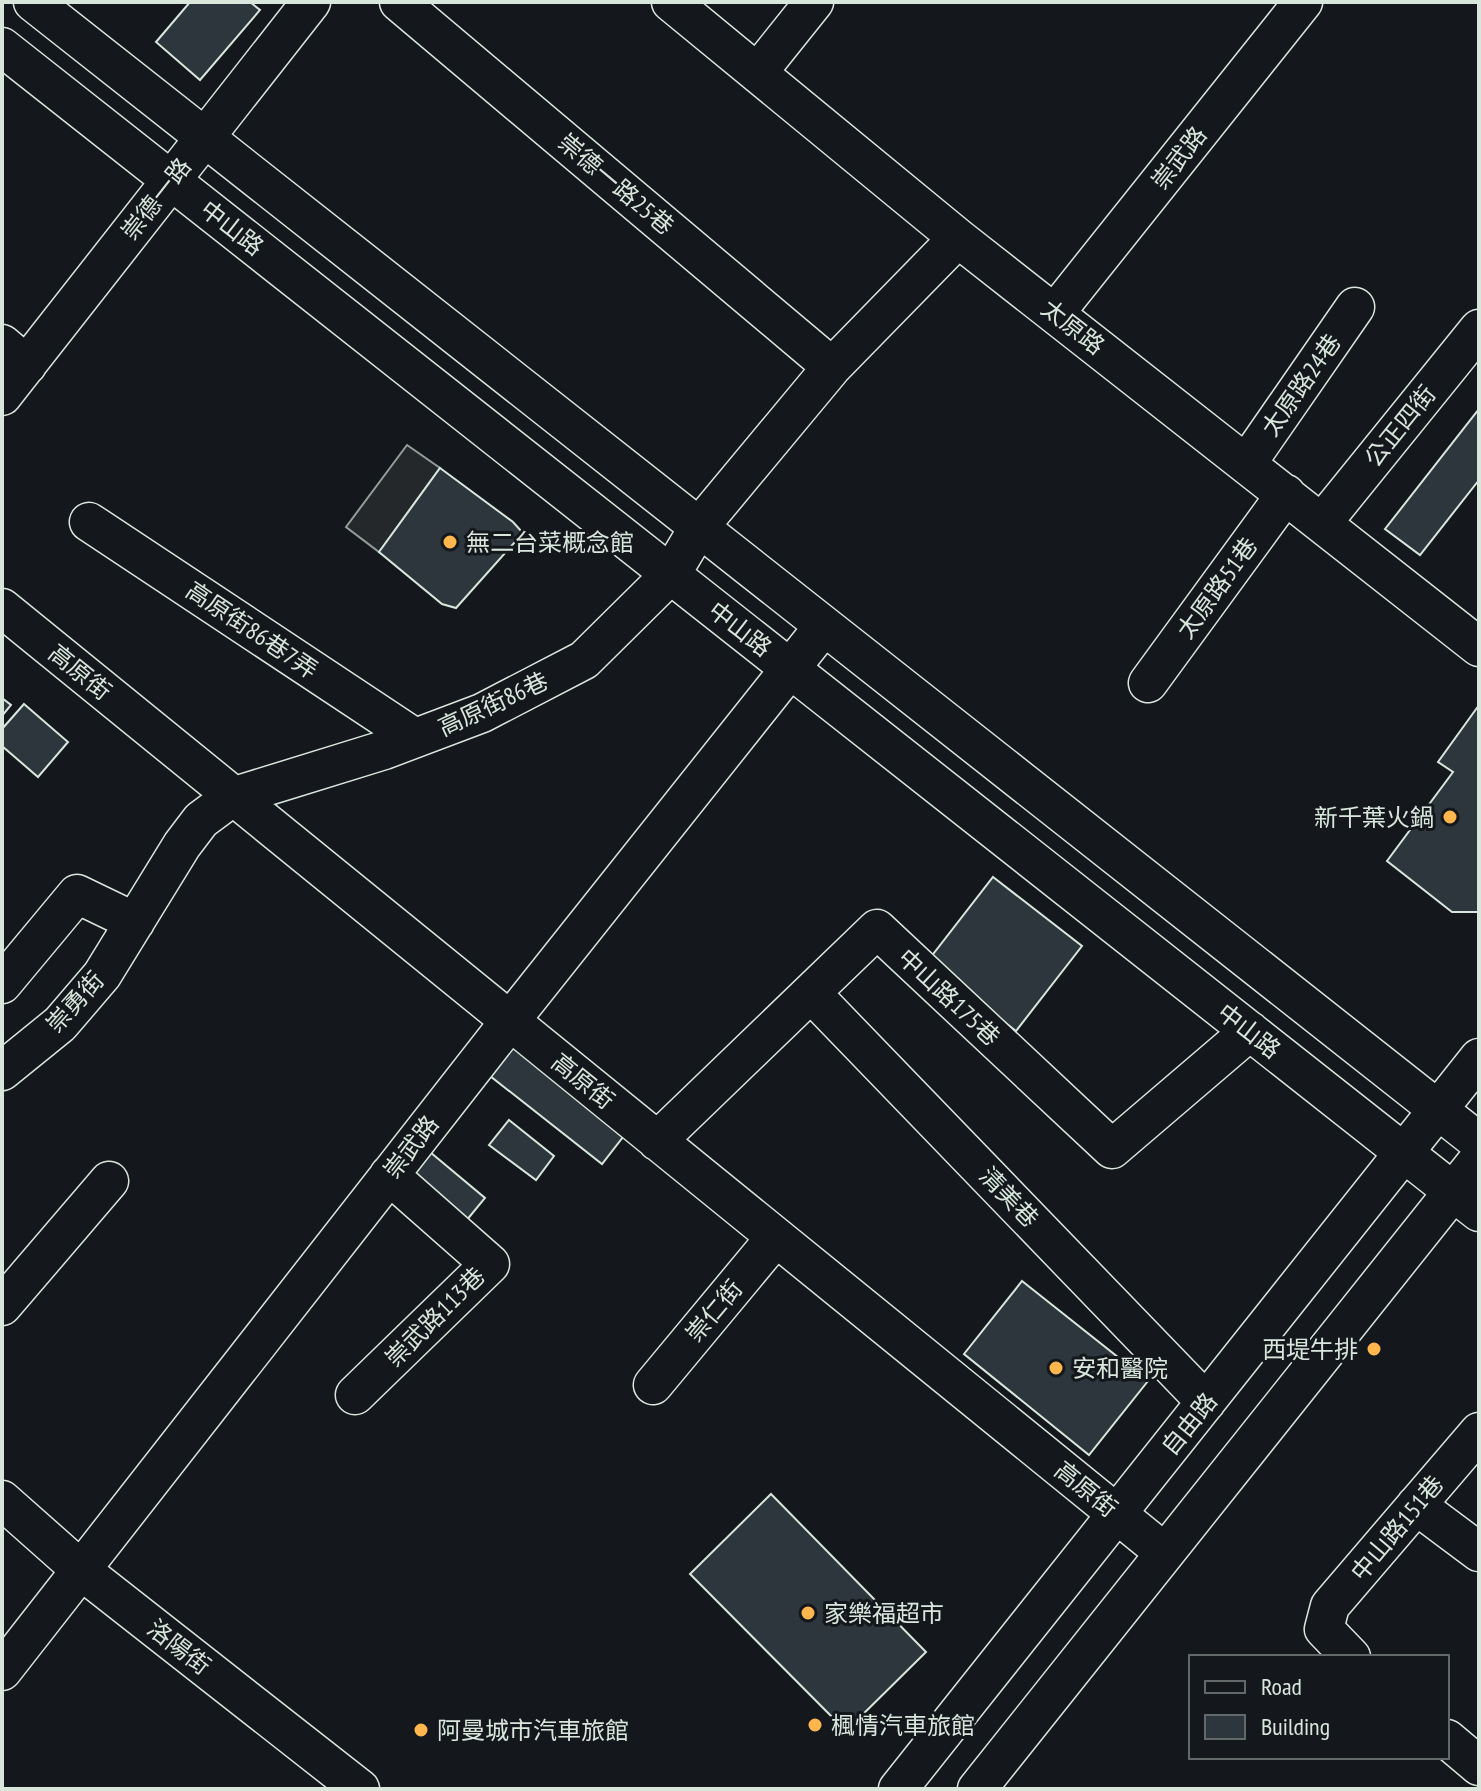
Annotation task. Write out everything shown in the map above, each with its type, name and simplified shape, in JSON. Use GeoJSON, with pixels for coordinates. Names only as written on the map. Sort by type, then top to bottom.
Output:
{"type":"FeatureCollection","features":[{"type":"Feature","properties":{"kind":"street"},"geometry":{"type":"LineString","coordinates":[[33,2],[1479,1142]]}},
{"type":"Feature","properties":{"kind":"street","name":"崇德一路"},"geometry":{"type":"LineString","coordinates":[[2,396],[15,355],[171,180],[311,2]]}},
{"type":"Feature","properties":{"kind":"street","name":"崇德一路25巷"},"geometry":{"type":"LineString","coordinates":[[399,2],[832,367]]}},
{"type":"Feature","properties":{"kind":"street","name":"太原路"},"geometry":{"type":"LineString","coordinates":[[671,2],[958,238],[1479,647]]}},
{"type":"Feature","properties":{"kind":"street"},"geometry":{"type":"LineString","coordinates":[[758,72],[814,2]]}},
{"type":"Feature","properties":{"kind":"street","name":"崇武路"},"geometry":{"type":"LineString","coordinates":[[1055,313],[1303,2]]}},
{"type":"Feature","properties":{"kind":"street","name":"中山路"},"geometry":{"type":"LineString","coordinates":[[2,47],[1466,1201]]}},
{"type":"Feature","properties":{"kind":"street","name":"高原街86巷"},"geometry":{"type":"LineString","coordinates":[[232,797],[384,750],[482,713],[584,660],[671,574],[699,527],[832,367],[958,238]]}},
{"type":"Feature","properties":{"kind":"street","name":"太原路24巷"},"geometry":{"type":"LineString","coordinates":[[1247,463],[1355,307]]}},
{"type":"Feature","properties":{"kind":"street","name":"公正四街"},"geometry":{"type":"LineString","coordinates":[[1322,523],[1479,329]]}},
{"type":"Feature","properties":{"kind":"street","name":"太原路51巷"},"geometry":{"type":"LineString","coordinates":[[1148,683],[1286,494]]}},
{"type":"Feature","properties":{"kind":"street","name":"高原街86巷7弄"},"geometry":{"type":"LineString","coordinates":[[89,522],[415,738]]}},
{"type":"Feature","properties":{"kind":"street","name":"高原街"},"geometry":{"type":"LineString","coordinates":[[2,608],[1165,1553]]}},
{"type":"Feature","properties":{"kind":"street","name":"崇武路"},"geometry":{"type":"LineString","coordinates":[[2,1671],[510,1021],[824,626]]}},
{"type":"Feature","properties":{"kind":"street","name":"崇勇街"},"geometry":{"type":"LineString","coordinates":[[2,1071],[60,1024],[102,975],[182,845],[201,820],[232,797]]}},
{"type":"Feature","properties":{"kind":"street"},"geometry":{"type":"LineString","coordinates":[[2,984],[77,894],[135,922]]}},
{"type":"Feature","properties":{"kind":"street","name":"中山路175巷"},"geometry":{"type":"LineString","coordinates":[[657,1141],[877,929],[1112,1149],[1250,1031]]}},
{"type":"Feature","properties":{"kind":"street","name":"清美巷"},"geometry":{"type":"LineString","coordinates":[[811,993],[1206,1402]]}},
{"type":"Feature","properties":{"kind":"street","name":"自由路"},"geometry":{"type":"LineString","coordinates":[[898,1789],[1479,1058]]}},
{"type":"Feature","properties":{"kind":"street"},"geometry":{"type":"LineString","coordinates":[[977,1789],[1165,1553],[1466,1201],[1479,1159]]}},
{"type":"Feature","properties":{"kind":"street","name":"崇武路113巷"},"geometry":{"type":"LineString","coordinates":[[355,1395],[490,1264],[389,1175]]}},
{"type":"Feature","properties":{"kind":"street"},"geometry":{"type":"LineString","coordinates":[[2,1306],[109,1181]]}},
{"type":"Feature","properties":{"kind":"street","name":"崇仁街"},"geometry":{"type":"LineString","coordinates":[[653,1385],[776,1237]]}},
{"type":"Feature","properties":{"kind":"street","name":"中山路151巷"},"geometry":{"type":"LineString","coordinates":[[1349,1655],[1324,1629],[1330,1606],[1479,1432]]}},
{"type":"Feature","properties":{"kind":"street","name":"洛陽街"},"geometry":{"type":"LineString","coordinates":[[2,1500],[81,1570],[351,1786]]}},
{"type":"Feature","properties":{"kind":"street"},"geometry":{"type":"LineString","coordinates":[[1416,1505],[1479,1552]]}},
{"type":"Feature","properties":{"kind":"street"},"geometry":{"type":"LineString","coordinates":[[1449,1741],[1479,1766]]}},
{"type":"Feature","properties":{"kind":"shaded area"},"geometry":{"type":"Polygon","coordinates":[[[407,445],[440,468],[379,552],[346,527],[407,445]]]}},
{"type":"Feature","properties":{"kind":"building"},"geometry":{"type":"Polygon","coordinates":[[[190,2],[250,2],[260,10],[200,80],[156,42],[190,2]]]}},
{"type":"Feature","properties":{"kind":"building"},"geometry":{"type":"Polygon","coordinates":[[[1479,409],[1479,480],[1420,555],[1385,529],[1479,409]]]}},
{"type":"Feature","properties":{"kind":"building","name":"無二台菜概念館"},"geometry":{"type":"Polygon","coordinates":[[[440,468],[513,522],[523,533],[456,608],[442,604],[379,552],[440,468]]]}},
{"type":"Feature","properties":{"kind":"building"},"geometry":{"type":"Polygon","coordinates":[[[2,698],[11,705],[2,716],[2,698]]]}},
{"type":"Feature","properties":{"kind":"building"},"geometry":{"type":"Polygon","coordinates":[[[24,704],[68,742],[38,777],[2,746],[2,729],[24,704]]]}},
{"type":"Feature","properties":{"kind":"building","name":"新千葉火鍋"},"geometry":{"type":"Polygon","coordinates":[[[1479,705],[1479,912],[1452,912],[1387,861],[1453,772],[1438,762],[1479,705]]]}},
{"type":"Feature","properties":{"kind":"building"},"geometry":{"type":"Polygon","coordinates":[[[993,877],[1082,946],[1016,1031],[927,962],[993,877]]]}},
{"type":"Feature","properties":{"kind":"building"},"geometry":{"type":"Polygon","coordinates":[[[513,1036],[630,1128],[602,1164],[485,1072],[513,1036]]]}},
{"type":"Feature","properties":{"kind":"building"},"geometry":{"type":"Polygon","coordinates":[[[509,1120],[554,1156],[536,1180],[489,1145],[509,1120]]]}},
{"type":"Feature","properties":{"kind":"building"},"geometry":{"type":"Polygon","coordinates":[[[424,1147],[485,1198],[466,1221],[405,1169],[424,1147]]]}},
{"type":"Feature","properties":{"kind":"building","name":"安和醫院"},"geometry":{"type":"Polygon","coordinates":[[[1022,1281],[1148,1381],[1089,1455],[964,1354],[1022,1281]]]}},
{"type":"Feature","properties":{"kind":"building","name":"家樂福超市"},"geometry":{"type":"Polygon","coordinates":[[[771,1494],[926,1652],[846,1731],[690,1574],[771,1494]]]}},
{"type":"Feature","properties":{"kind":"place","name":"無二台菜概念館"},"geometry":{"type":"Point","coordinates":[450,542]}},
{"type":"Feature","properties":{"kind":"place","name":"新千葉火鍋"},"geometry":{"type":"Point","coordinates":[1450,817]}},
{"type":"Feature","properties":{"kind":"place","name":"西堤牛排"},"geometry":{"type":"Point","coordinates":[1374,1349]}},
{"type":"Feature","properties":{"kind":"place","name":"安和醫院"},"geometry":{"type":"Point","coordinates":[1056,1368]}},
{"type":"Feature","properties":{"kind":"place","name":"家樂福超市"},"geometry":{"type":"Point","coordinates":[808,1613]}},
{"type":"Feature","properties":{"kind":"place","name":"楓情汽車旅館"},"geometry":{"type":"Point","coordinates":[815,1725]}},
{"type":"Feature","properties":{"kind":"place","name":"阿曼城市汽車旅館"},"geometry":{"type":"Point","coordinates":[421,1730]}}]}
